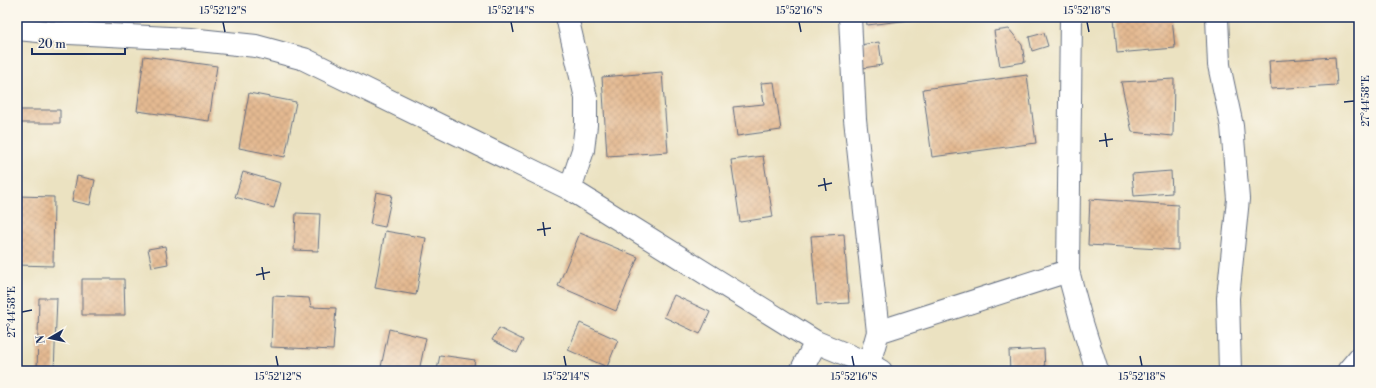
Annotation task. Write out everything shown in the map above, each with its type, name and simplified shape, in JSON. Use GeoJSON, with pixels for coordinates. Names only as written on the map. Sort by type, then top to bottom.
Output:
{"type":"FeatureCollection","features":[{"type":"Feature","properties":{"kind":"street"},"geometry":{"type":"LineString","coordinates":[[567,17],[586,98],[586,125],[583,150],[570,189]]}},
{"type":"Feature","properties":{"kind":"street"},"geometry":{"type":"LineString","coordinates":[[17,29],[189,39],[241,44],[256,46],[304,59],[570,189],[816,342],[875,367],[878,332],[856,119],[850,17]]}},
{"type":"Feature","properties":{"kind":"street"},"geometry":{"type":"LineString","coordinates":[[1071,17],[1068,271],[1097,371]]}},
{"type":"Feature","properties":{"kind":"street"},"geometry":{"type":"LineString","coordinates":[[1216,17],[1219,65],[1232,126],[1238,199],[1228,298],[1230,371]]}},
{"type":"Feature","properties":{"kind":"street"},"geometry":{"type":"LineString","coordinates":[[878,332],[1068,271]]}},
{"type":"Feature","properties":{"kind":"street"},"geometry":{"type":"LineString","coordinates":[[801,371],[816,342]]}},
{"type":"Feature","properties":{"kind":"street"},"geometry":{"type":"LineString","coordinates":[[1348,371],[1359,358]]}},
{"type":"Feature","properties":{"kind":"building"},"geometry":{"type":"Polygon","coordinates":[[[866,17],[911,17],[911,20],[867,25],[866,17]]]}},
{"type":"Feature","properties":{"kind":"building"},"geometry":{"type":"Polygon","coordinates":[[[1114,17],[1172,17],[1175,48],[1117,53],[1114,17]]]}},
{"type":"Feature","properties":{"kind":"building"},"geometry":{"type":"Polygon","coordinates":[[[1009,29],[1022,45],[1025,62],[1000,66],[994,31],[1009,29]]]}},
{"type":"Feature","properties":{"kind":"building"},"geometry":{"type":"Polygon","coordinates":[[[1044,33],[1048,46],[1032,51],[1029,37],[1044,33]]]}},
{"type":"Feature","properties":{"kind":"building"},"geometry":{"type":"Polygon","coordinates":[[[879,42],[882,65],[863,68],[860,45],[879,42]]]}},
{"type":"Feature","properties":{"kind":"building"},"geometry":{"type":"Polygon","coordinates":[[[144,56],[217,66],[209,121],[137,111],[144,56]]]}},
{"type":"Feature","properties":{"kind":"building"},"geometry":{"type":"Polygon","coordinates":[[[1335,57],[1337,85],[1271,89],[1269,61],[1335,57]]]}},
{"type":"Feature","properties":{"kind":"building"},"geometry":{"type":"Polygon","coordinates":[[[662,72],[668,152],[607,156],[602,77],[662,72]]]}},
{"type":"Feature","properties":{"kind":"building"},"geometry":{"type":"Polygon","coordinates":[[[1027,75],[1036,143],[932,157],[923,89],[1027,75]]]}},
{"type":"Feature","properties":{"kind":"building"},"geometry":{"type":"Polygon","coordinates":[[[1174,79],[1173,136],[1132,132],[1121,82],[1174,79]]]}},
{"type":"Feature","properties":{"kind":"building"},"geometry":{"type":"Polygon","coordinates":[[[774,82],[781,130],[737,136],[733,107],[764,104],[761,83],[774,82]]]}},
{"type":"Feature","properties":{"kind":"building"},"geometry":{"type":"Polygon","coordinates":[[[249,93],[296,102],[285,157],[239,148],[249,93]]]}},
{"type":"Feature","properties":{"kind":"building"},"geometry":{"type":"Polygon","coordinates":[[[19,110],[60,110],[60,123],[18,123],[19,110]]]}},
{"type":"Feature","properties":{"kind":"building"},"geometry":{"type":"Polygon","coordinates":[[[763,156],[773,217],[740,222],[731,160],[763,156]]]}},
{"type":"Feature","properties":{"kind":"building"},"geometry":{"type":"Polygon","coordinates":[[[1171,171],[1172,193],[1134,196],[1132,174],[1171,171]]]}},
{"type":"Feature","properties":{"kind":"building"},"geometry":{"type":"Polygon","coordinates":[[[243,172],[281,183],[274,208],[235,197],[243,172]]]}},
{"type":"Feature","properties":{"kind":"building"},"geometry":{"type":"Polygon","coordinates":[[[77,176],[95,180],[90,205],[72,201],[77,176]]]}},
{"type":"Feature","properties":{"kind":"building"},"geometry":{"type":"Polygon","coordinates":[[[376,192],[392,195],[385,227],[370,224],[376,192]]]}},
{"type":"Feature","properties":{"kind":"building"},"geometry":{"type":"Polygon","coordinates":[[[17,196],[54,197],[53,266],[17,265],[17,196]]]}},
{"type":"Feature","properties":{"kind":"building"},"geometry":{"type":"Polygon","coordinates":[[[1090,199],[1178,205],[1178,250],[1088,245],[1090,199]]]}},
{"type":"Feature","properties":{"kind":"building"},"geometry":{"type":"Polygon","coordinates":[[[296,213],[320,214],[318,251],[294,250],[296,213]]]}},
{"type":"Feature","properties":{"kind":"building"},"geometry":{"type":"Polygon","coordinates":[[[385,231],[426,238],[416,295],[375,288],[385,231]]]}},
{"type":"Feature","properties":{"kind":"building"},"geometry":{"type":"Polygon","coordinates":[[[580,233],[638,257],[616,311],[558,286],[580,233]]]}},
{"type":"Feature","properties":{"kind":"building"},"geometry":{"type":"Polygon","coordinates":[[[844,234],[849,303],[817,305],[811,236],[844,234]]]}},
{"type":"Feature","properties":{"kind":"building"},"geometry":{"type":"Polygon","coordinates":[[[165,246],[168,264],[152,267],[148,249],[165,246]]]}},
{"type":"Feature","properties":{"kind":"building"},"geometry":{"type":"Polygon","coordinates":[[[82,279],[124,279],[125,315],[82,315],[82,279]]]}},
{"type":"Feature","properties":{"kind":"building"},"geometry":{"type":"Polygon","coordinates":[[[674,295],[710,312],[700,334],[664,317],[674,295]]]}},
{"type":"Feature","properties":{"kind":"building"},"geometry":{"type":"Polygon","coordinates":[[[273,296],[309,298],[311,307],[336,308],[333,350],[271,347],[273,296]]]}},
{"type":"Feature","properties":{"kind":"building"},"geometry":{"type":"Polygon","coordinates":[[[39,298],[57,298],[54,371],[37,371],[39,298]]]}},
{"type":"Feature","properties":{"kind":"building"},"geometry":{"type":"Polygon","coordinates":[[[580,323],[618,340],[607,367],[568,350],[580,323]]]}},
{"type":"Feature","properties":{"kind":"building"},"geometry":{"type":"Polygon","coordinates":[[[499,328],[523,340],[517,353],[492,340],[499,328]]]}},
{"type":"Feature","properties":{"kind":"building"},"geometry":{"type":"Polygon","coordinates":[[[389,329],[426,338],[419,371],[400,371],[381,367],[389,329]]]}},
{"type":"Feature","properties":{"kind":"building"},"geometry":{"type":"Polygon","coordinates":[[[1044,349],[1045,371],[1010,371],[1009,351],[1044,349]]]}},
{"type":"Feature","properties":{"kind":"building"},"geometry":{"type":"Polygon","coordinates":[[[440,355],[475,360],[473,371],[437,370],[440,355]]]}}]}
